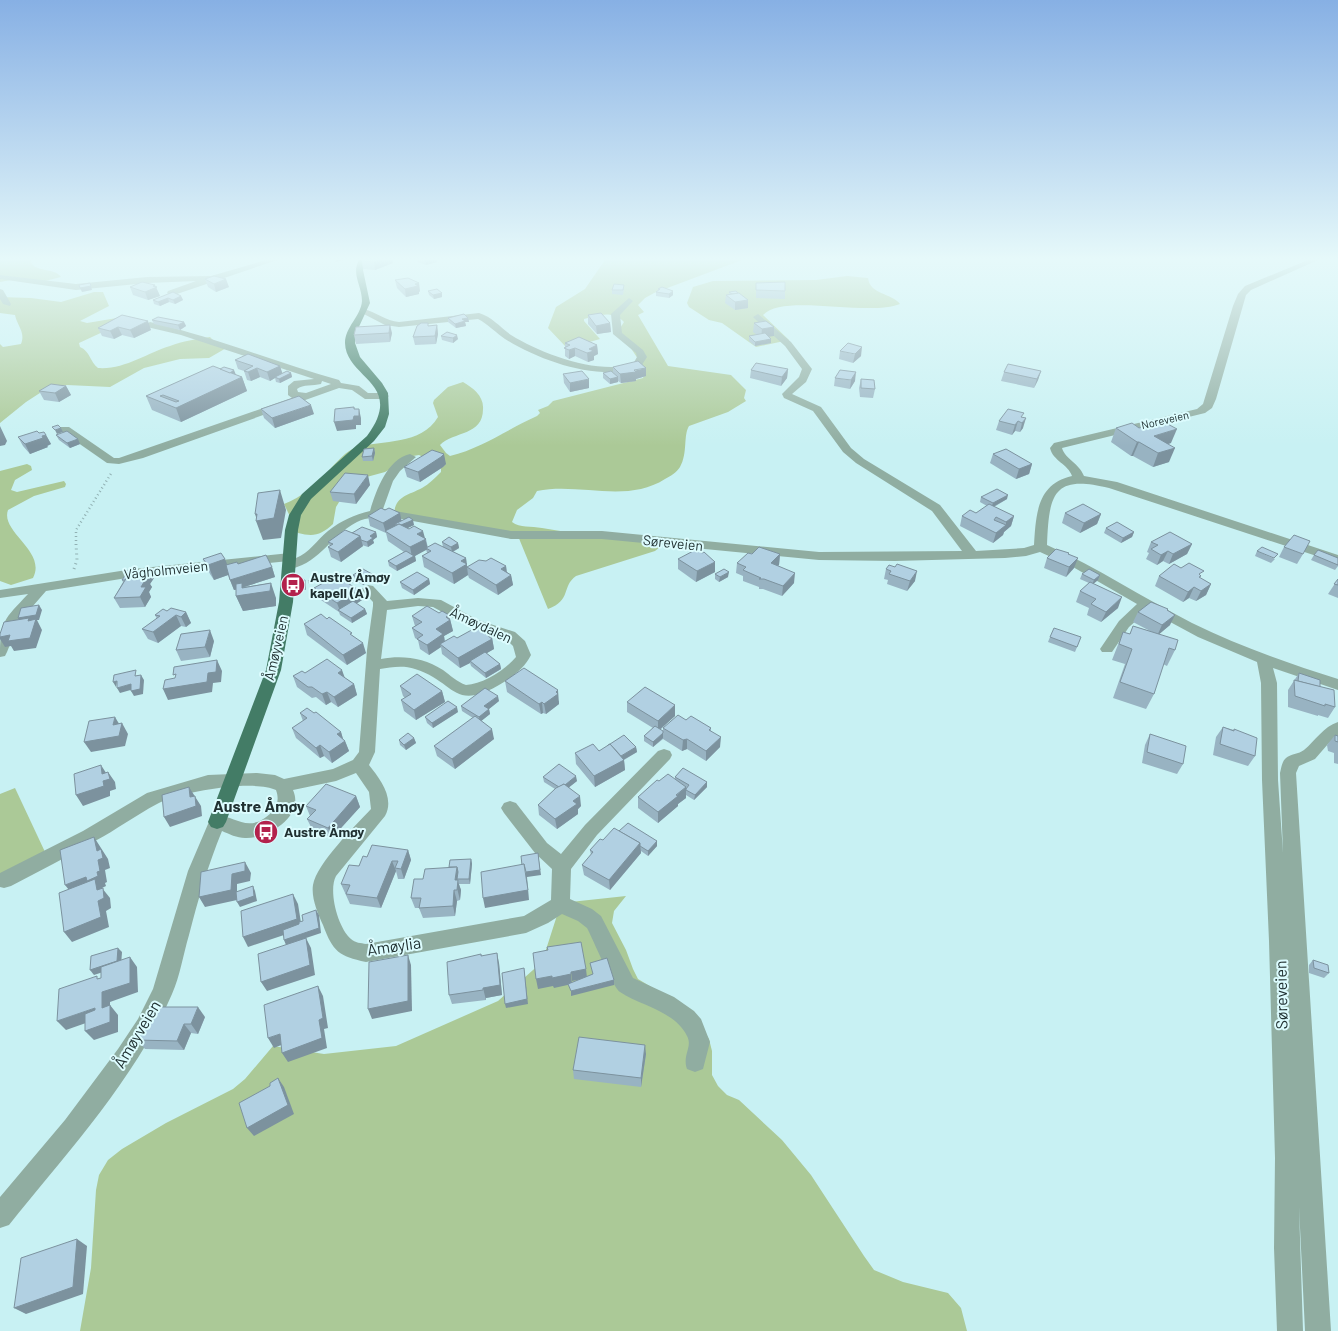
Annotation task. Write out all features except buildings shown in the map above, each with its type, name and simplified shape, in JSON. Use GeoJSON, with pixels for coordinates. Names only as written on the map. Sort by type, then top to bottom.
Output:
{"type":"FeatureCollection","features":[{"type":"Feature","properties":{"kind":"main road"},"geometry":{"type":"LineString","coordinates":[[359,322],[351,336],[350,346],[373,376],[384,396]]}},
{"type":"Feature","properties":{"kind":"main road","name":"Åmøyveien"},"geometry":{"type":"LineString","coordinates":[[217,822],[259,714],[276,659],[288,584],[291,534],[296,511],[311,491],[373,434],[383,417],[384,396]]}},
{"type":"Feature","properties":{"kind":"street"},"geometry":{"type":"LineString","coordinates":[[386,322],[396,328],[449,329]]}},
{"type":"Feature","properties":{"kind":"street"},"geometry":{"type":"LineString","coordinates":[[387,322],[398,324],[431,322]]}},
{"type":"Feature","properties":{"kind":"street"},"geometry":{"type":"LineString","coordinates":[[488,322],[510,338],[550,356],[584,367],[624,370],[637,366],[642,357],[640,352],[621,339],[618,334],[616,322]]}},
{"type":"Feature","properties":{"kind":"street"},"geometry":{"type":"LineString","coordinates":[[764,322],[788,344],[807,369],[806,376],[791,389],[787,394],[788,396],[816,409],[847,450],[860,461],[936,508],[972,554]]}},
{"type":"Feature","properties":{"kind":"street","name":"Noreveien"},"geometry":{"type":"LineString","coordinates":[[1079,478],[1075,468],[1057,453],[1056,448],[1058,445],[1189,415],[1205,409],[1211,399],[1232,322]]}},
{"type":"Feature","properties":{"kind":"street"},"geometry":{"type":"LineString","coordinates":[[150,325],[184,333],[288,370],[335,382],[338,385],[356,388],[365,396],[384,396]]}},
{"type":"Feature","properties":{"kind":"street"},"geometry":{"type":"LineString","coordinates":[[64,429],[106,459],[119,461],[225,426],[338,385]]}},
{"type":"Feature","properties":{"kind":"street"},"geometry":{"type":"LineString","coordinates":[[376,513],[383,487],[397,467],[410,457]]}},
{"type":"Feature","properties":{"kind":"street"},"geometry":{"type":"LineString","coordinates":[[1338,558],[1113,486],[1079,478],[1061,482],[1050,492],[1045,504],[1040,547],[1074,562],[1207,636],[1264,660],[1338,685]]}},
{"type":"Feature","properties":{"kind":"street","name":"Søreveien"},"geometry":{"type":"LineString","coordinates":[[290,561],[308,558],[346,523],[376,513],[391,513],[511,535],[602,536],[819,556],[895,557],[1026,552],[1040,547]]}},
{"type":"Feature","properties":{"kind":"street","name":"Vågholmveien"},"geometry":{"type":"LineString","coordinates":[[0,594],[133,573],[290,561]]}},
{"type":"Feature","properties":{"kind":"street"},"geometry":{"type":"LineString","coordinates":[[0,652],[12,620],[44,586]]}},
{"type":"Feature","properties":{"kind":"street"},"geometry":{"type":"LineString","coordinates":[[283,786],[336,775],[359,764],[364,758],[374,665],[375,632],[380,606],[380,601],[368,589]]}},
{"type":"Feature","properties":{"kind":"street","name":"Åmøydalen"},"geometry":{"type":"LineString","coordinates":[[374,665],[398,662],[420,665],[457,689],[476,690],[494,682],[516,667],[524,655],[520,644],[510,635],[473,623],[436,603],[418,602],[380,606]]}},
{"type":"Feature","properties":{"kind":"street"},"geometry":{"type":"LineString","coordinates":[[1107,649],[1115,634],[1136,611],[1147,604]]}},
{"type":"Feature","properties":{"kind":"street","name":"Søreveien"},"geometry":{"type":"LineString","coordinates":[[1264,660],[1269,683],[1270,780],[1280,941],[1290,1331]]}},
{"type":"Feature","properties":{"kind":"street","name":"Søreveien"},"geometry":{"type":"LineString","coordinates":[[1318,1331],[1288,773],[1292,762],[1309,755],[1322,740],[1338,728]]}},
{"type":"Feature","properties":{"kind":"street"},"geometry":{"type":"LineString","coordinates":[[664,755],[591,830],[562,866],[560,878],[561,904],[585,915],[594,922],[626,985],[660,999],[677,1010],[694,1028],[698,1034],[700,1048],[695,1061]]}},
{"type":"Feature","properties":{"kind":"street","name":"Åmøylia"},"geometry":{"type":"LineString","coordinates":[[359,764],[380,796],[381,804],[379,811],[329,870],[324,878],[321,889],[324,903],[342,945],[352,950],[366,953],[526,924],[561,904]]}},
{"type":"Feature","properties":{"kind":"street"},"geometry":{"type":"LineString","coordinates":[[4,880],[89,836],[154,798],[208,782],[232,780],[275,782],[283,786],[287,792],[288,801],[283,813],[273,822],[260,829],[246,831],[217,822]]}},
{"type":"Feature","properties":{"kind":"street"},"geometry":{"type":"LineString","coordinates":[[510,808],[541,848],[562,866]]}},
{"type":"Feature","properties":{"kind":"street","name":"Åmøyveien"},"geometry":{"type":"LineString","coordinates":[[0,1216],[73,1128],[126,1057],[145,1026],[163,991],[197,871],[217,822]]}},
{"type":"Feature","properties":{"kind":"path"},"geometry":{"type":"LineString","coordinates":[[64,583],[78,564],[74,542],[76,530],[119,461]]}},
{"type":"Feature","properties":{"kind":"path"},"geometry":{"type":"LineString","coordinates":[[288,584],[347,579],[368,589]]}},
{"type":"Feature","properties":{"kind":"green space"},"geometry":{"type":"Polygon","coordinates":[[[18,322],[119,322],[120,324],[79,343],[80,347],[86,351],[98,368],[126,364],[185,341],[210,337],[215,342],[228,347],[209,358],[180,359],[144,368],[110,387],[67,385],[43,391],[0,423],[0,344],[3,347],[21,344],[21,329],[18,322]]]}},
{"type":"Feature","properties":{"kind":"green space"},"geometry":{"type":"Polygon","coordinates":[[[550,322],[585,322],[600,339],[565,349],[565,346],[548,328],[550,322]]]}},
{"type":"Feature","properties":{"kind":"green space"},"geometry":{"type":"Polygon","coordinates":[[[624,322],[642,322],[668,366],[731,375],[746,390],[744,398],[746,401],[728,412],[689,426],[680,467],[665,479],[650,486],[634,490],[553,489],[537,491],[533,498],[517,510],[512,522],[522,526],[587,535],[661,541],[660,547],[655,551],[576,576],[571,580],[560,602],[548,609],[518,536],[394,517],[396,505],[402,498],[425,486],[441,472],[441,465],[419,455],[413,456],[385,472],[352,481],[336,507],[333,524],[325,531],[317,534],[298,533],[284,504],[310,489],[342,456],[352,449],[401,440],[422,433],[438,417],[433,403],[434,400],[448,387],[463,382],[480,396],[483,404],[482,418],[473,429],[453,437],[440,445],[450,456],[484,443],[537,416],[540,413],[538,410],[548,406],[553,401],[643,378],[644,375],[638,359],[619,330],[624,322]]]}},
{"type":"Feature","properties":{"kind":"green space"},"geometry":{"type":"Polygon","coordinates":[[[718,322],[770,322],[789,340],[756,347],[718,322]]]}},
{"type":"Feature","properties":{"kind":"green space"},"geometry":{"type":"Polygon","coordinates":[[[27,464],[31,466],[32,470],[15,480],[11,490],[17,492],[64,481],[66,484],[65,487],[34,496],[8,510],[7,518],[10,526],[29,550],[36,568],[33,578],[11,585],[0,581],[0,471],[27,464]]]}},
{"type":"Feature","properties":{"kind":"green space"},"geometry":{"type":"Polygon","coordinates":[[[15,788],[45,852],[0,875],[0,794],[15,788]]]}},
{"type":"Feature","properties":{"kind":"green space"},"geometry":{"type":"Polygon","coordinates":[[[626,896],[614,911],[612,923],[626,950],[633,969],[638,979],[678,1003],[696,1018],[709,1039],[712,1051],[712,1075],[718,1086],[727,1095],[739,1100],[782,1140],[811,1175],[874,1270],[903,1282],[948,1293],[961,1308],[967,1331],[80,1331],[91,1268],[96,1190],[99,1175],[108,1160],[122,1149],[166,1123],[233,1089],[245,1079],[273,1046],[324,1054],[396,1046],[498,1001],[542,962],[561,903],[626,896]]]}},
{"type":"Feature","properties":{"kind":"place","name":"Austre Åmøy kapell (A)"},"geometry":{"type":"Point","coordinates":[293,585]}},
{"type":"Feature","properties":{"kind":"place","name":"Austre Åmøy"},"geometry":{"type":"Point","coordinates":[266,832]}},
{"type":"Feature","properties":{"kind":"district","name":"Austre Åmøy"},"geometry":{"type":"Point","coordinates":[259,806]}}]}
